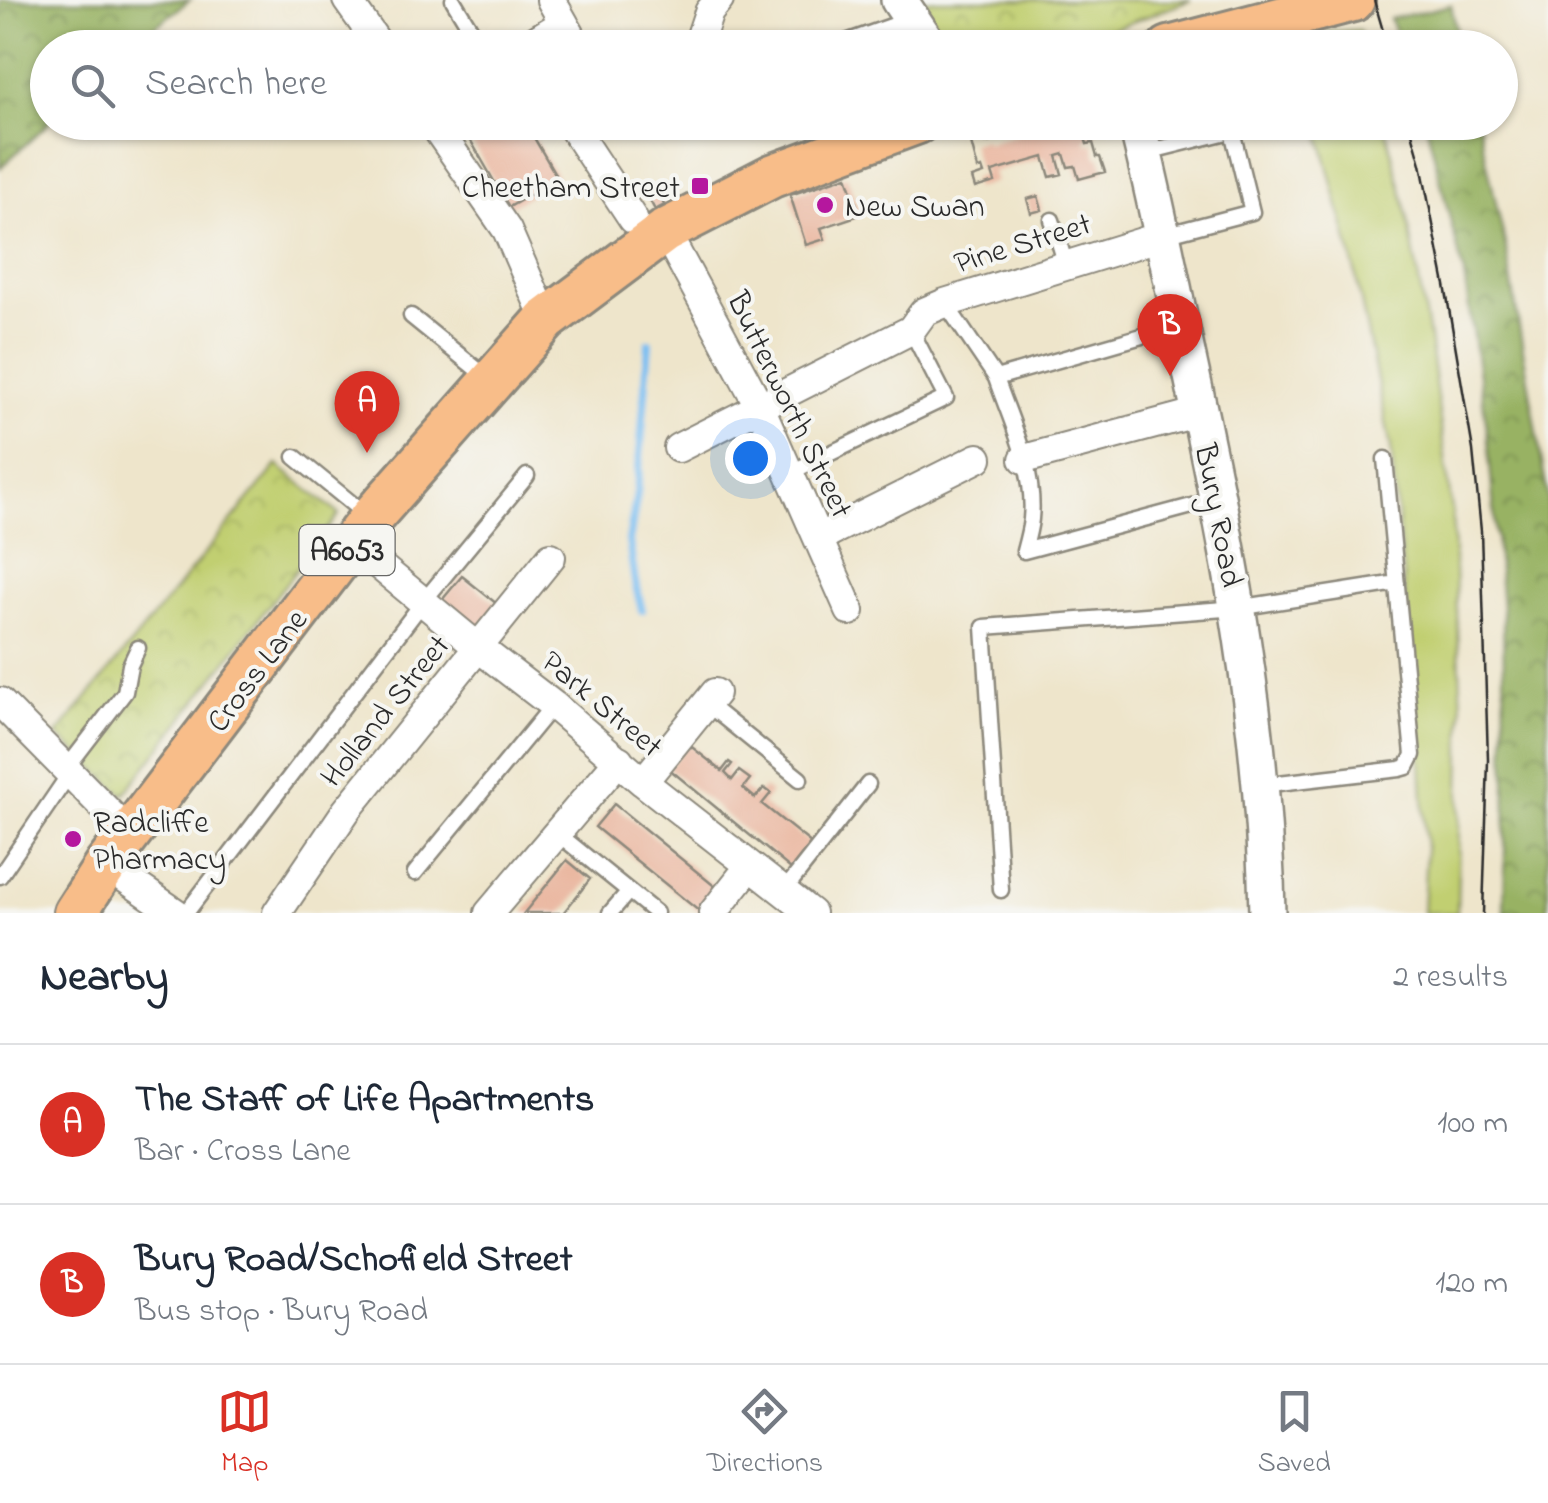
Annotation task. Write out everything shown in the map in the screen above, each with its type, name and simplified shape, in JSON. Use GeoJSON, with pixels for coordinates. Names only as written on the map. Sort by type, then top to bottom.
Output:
{"type":"FeatureCollection","features":[{"type":"Feature","properties":{"kind":"main road"},"geometry":{"type":"LineString","coordinates":[[1238,30],[1352,0]]}},
{"type":"Feature","properties":{"kind":"main road","name":"A6053"},"geometry":{"type":"LineString","coordinates":[[649,225],[869,140]]}},
{"type":"Feature","properties":{"kind":"main road","name":"Cross Lane"},"geometry":{"type":"LineString","coordinates":[[74,913],[361,531],[546,320],[649,225]]}},
{"type":"Feature","properties":{"kind":"street"},"geometry":{"type":"LineString","coordinates":[[347,0],[368,30]]}},
{"type":"Feature","properties":{"kind":"street"},"geometry":{"type":"LineString","coordinates":[[707,30],[710,12],[719,0]]}},
{"type":"Feature","properties":{"kind":"street"},"geometry":{"type":"LineString","coordinates":[[444,140],[507,230],[546,320]]}},
{"type":"Feature","properties":{"kind":"street","name":"Butterworth Street"},"geometry":{"type":"LineString","coordinates":[[589,140],[649,225],[760,408],[850,610]]}},
{"type":"Feature","properties":{"kind":"street","name":"Bury Road"},"geometry":{"type":"LineString","coordinates":[[1140,140],[1219,499],[1238,608],[1261,786],[1267,913]]}},
{"type":"Feature","properties":{"kind":"street","name":"Pine Street"},"geometry":{"type":"LineString","coordinates":[[678,448],[910,330],[924,312],[944,302],[1162,236]]}},
{"type":"Feature","properties":{"kind":"street"},"geometry":{"type":"LineString","coordinates":[[1024,459],[1200,412]]}},
{"type":"Feature","properties":{"kind":"street"},"geometry":{"type":"LineString","coordinates":[[818,538],[978,458]]}},
{"type":"Feature","properties":{"kind":"street","name":"Park Street"},"geometry":{"type":"LineString","coordinates":[[361,531],[424,602],[643,782],[811,913]]}},
{"type":"Feature","properties":{"kind":"street","name":"Holland Street"},"geometry":{"type":"LineString","coordinates":[[277,913],[346,811],[552,557]]}},
{"type":"Feature","properties":{"kind":"street"},"geometry":{"type":"LineString","coordinates":[[643,782],[711,698]]}},
{"type":"Feature","properties":{"kind":"street"},"geometry":{"type":"LineString","coordinates":[[0,702],[68,771],[118,850],[176,913]]}},
{"type":"Feature","properties":{"kind":"street"},"geometry":{"type":"LineString","coordinates":[[489,913],[619,760]]}},
{"type":"Feature","properties":{"kind":"street"},"geometry":{"type":"LineString","coordinates":[[713,913],[750,866]]}},
{"type":"Feature","properties":{"kind":"lane"},"geometry":{"type":"LineString","coordinates":[[453,0],[471,30]]}},
{"type":"Feature","properties":{"kind":"lane"},"geometry":{"type":"LineString","coordinates":[[888,30],[914,22]]}},
{"type":"Feature","properties":{"kind":"lane"},"geometry":{"type":"LineString","coordinates":[[1162,236],[1252,212],[1234,140]]}},
{"type":"Feature","properties":{"kind":"lane"},"geometry":{"type":"LineString","coordinates":[[1052,220],[1066,265]]}},
{"type":"Feature","properties":{"kind":"lane"},"geometry":{"type":"LineString","coordinates":[[944,302],[996,378],[1024,459],[1031,493],[1031,520],[1024,550],[1219,499]]}},
{"type":"Feature","properties":{"kind":"lane"},"geometry":{"type":"LineString","coordinates":[[411,316],[491,380]]}},
{"type":"Feature","properties":{"kind":"lane"},"geometry":{"type":"LineString","coordinates":[[996,378],[1181,325]]}},
{"type":"Feature","properties":{"kind":"lane"},"geometry":{"type":"LineString","coordinates":[[789,474],[946,398],[910,330]]}},
{"type":"Feature","properties":{"kind":"lane"},"geometry":{"type":"LineString","coordinates":[[294,457],[361,531]]}},
{"type":"Feature","properties":{"kind":"lane"},"geometry":{"type":"LineString","coordinates":[[1261,786],[1400,769],[1407,766],[1413,754],[1385,459]]}},
{"type":"Feature","properties":{"kind":"lane"},"geometry":{"type":"LineString","coordinates":[[186,913],[424,602],[528,476]]}},
{"type":"Feature","properties":{"kind":"lane"},"geometry":{"type":"LineString","coordinates":[[1001,890],[984,627],[1238,608],[1397,583]]}},
{"type":"Feature","properties":{"kind":"lane"},"geometry":{"type":"LineString","coordinates":[[0,876],[125,692],[138,648]]}},
{"type":"Feature","properties":{"kind":"lane"},"geometry":{"type":"LineString","coordinates":[[711,698],[800,779]]}},
{"type":"Feature","properties":{"kind":"lane"},"geometry":{"type":"LineString","coordinates":[[416,873],[553,705]]}},
{"type":"Feature","properties":{"kind":"lane"},"geometry":{"type":"LineString","coordinates":[[783,892],[868,784]]}},
{"type":"Feature","properties":{"kind":"lane"},"geometry":{"type":"LineString","coordinates":[[557,833],[656,913]]}},
{"type":"Feature","properties":{"kind":"lane"},"geometry":{"type":"LineString","coordinates":[[610,913],[629,891]]}},
{"type":"Feature","properties":{"kind":"green space"},"geometry":{"type":"Polygon","coordinates":[[[0,0],[190,0],[150,30],[30,30],[30,140],[0,168],[0,0]]]}},
{"type":"Feature","properties":{"kind":"green space"},"geometry":{"type":"Polygon","coordinates":[[[919,0],[1191,0],[1111,30],[938,30],[919,0]]]}},
{"type":"Feature","properties":{"kind":"green space"},"geometry":{"type":"Polygon","coordinates":[[[1451,5],[1456,30],[1394,30],[1390,19],[1451,5]]]}},
{"type":"Feature","properties":{"kind":"green space"},"geometry":{"type":"Polygon","coordinates":[[[1321,140],[1388,140],[1405,204],[1429,337],[1452,510],[1462,709],[1457,913],[1423,913],[1426,849],[1421,763],[1391,448],[1352,257],[1321,140]]]}},
{"type":"Feature","properties":{"kind":"green space"},"geometry":{"type":"Polygon","coordinates":[[[1430,140],[1482,140],[1505,243],[1548,498],[1548,913],[1504,913],[1503,619],[1487,429],[1464,275],[1430,140]]]}},
{"type":"Feature","properties":{"kind":"green space"},"geometry":{"type":"Polygon","coordinates":[[[277,465],[339,514],[124,795],[57,735],[277,465]]]}},
{"type":"Feature","properties":{"kind":"building"},"geometry":{"type":"Polygon","coordinates":[[[470,140],[535,140],[558,179],[509,207],[470,140]]]}},
{"type":"Feature","properties":{"kind":"building"},"geometry":{"type":"Polygon","coordinates":[[[1086,140],[1087,144],[1093,143],[1105,172],[1079,179],[1075,166],[1068,167],[1064,154],[1057,156],[1062,174],[1050,177],[1044,157],[992,172],[995,182],[975,188],[972,178],[984,174],[982,168],[978,169],[971,143],[1086,140]]]}},
{"type":"Feature","properties":{"kind":"building","name":"New Swan"},"geometry":{"type":"Polygon","coordinates":[[[847,176],[860,215],[821,228],[825,239],[806,245],[790,195],[847,176]]]}},
{"type":"Feature","properties":{"kind":"building"},"geometry":{"type":"Polygon","coordinates":[[[658,192],[664,205],[655,210],[648,197],[658,192]]]}},
{"type":"Feature","properties":{"kind":"building"},"geometry":{"type":"Polygon","coordinates":[[[1038,196],[1042,210],[1031,213],[1027,199],[1038,196]]]}},
{"type":"Feature","properties":{"kind":"building"},"geometry":{"type":"Polygon","coordinates":[[[462,576],[502,608],[482,633],[442,600],[462,576]]]}},
{"type":"Feature","properties":{"kind":"building"},"geometry":{"type":"Polygon","coordinates":[[[688,744],[722,771],[729,762],[732,764],[725,773],[732,780],[739,771],[750,779],[743,788],[755,798],[764,788],[771,793],[762,804],[812,844],[791,869],[668,768],[688,744]]]}},
{"type":"Feature","properties":{"kind":"building"},"geometry":{"type":"Polygon","coordinates":[[[614,804],[718,889],[700,912],[595,827],[614,804]]]}},
{"type":"Feature","properties":{"kind":"building"},"geometry":{"type":"Polygon","coordinates":[[[567,860],[590,879],[563,913],[524,913],[567,860]]]}},
{"type":"Feature","properties":{"kind":"waterway"},"geometry":{"type":"LineString","coordinates":[[642,610],[629,541],[637,493],[649,343]]}},
{"type":"Feature","properties":{"kind":"tram line"},"geometry":{"type":"LineString","coordinates":[[1374,0],[1383,30]]}},
{"type":"Feature","properties":{"kind":"tram line"},"geometry":{"type":"LineString","coordinates":[[1414,140],[1445,285],[1473,450],[1481,531],[1488,760],[1483,913]]}},
{"type":"Feature","properties":{"kind":"place","name":"Cheetham Street"},"geometry":{"type":"Point","coordinates":[700,186]}},
{"type":"Feature","properties":{"kind":"place","name":"New Swan"},"geometry":{"type":"Point","coordinates":[825,205]}},
{"type":"Feature","properties":{"kind":"place","name":"Bury Road/Schofield Street"},"geometry":{"type":"Point","coordinates":[1170,376]}},
{"type":"Feature","properties":{"kind":"place","name":"The Staff of Life Apartments"},"geometry":{"type":"Point","coordinates":[367,453]}},
{"type":"Feature","properties":{"kind":"place","name":"Radcliffe Pharmacy"},"geometry":{"type":"Point","coordinates":[73,839]}}]}
